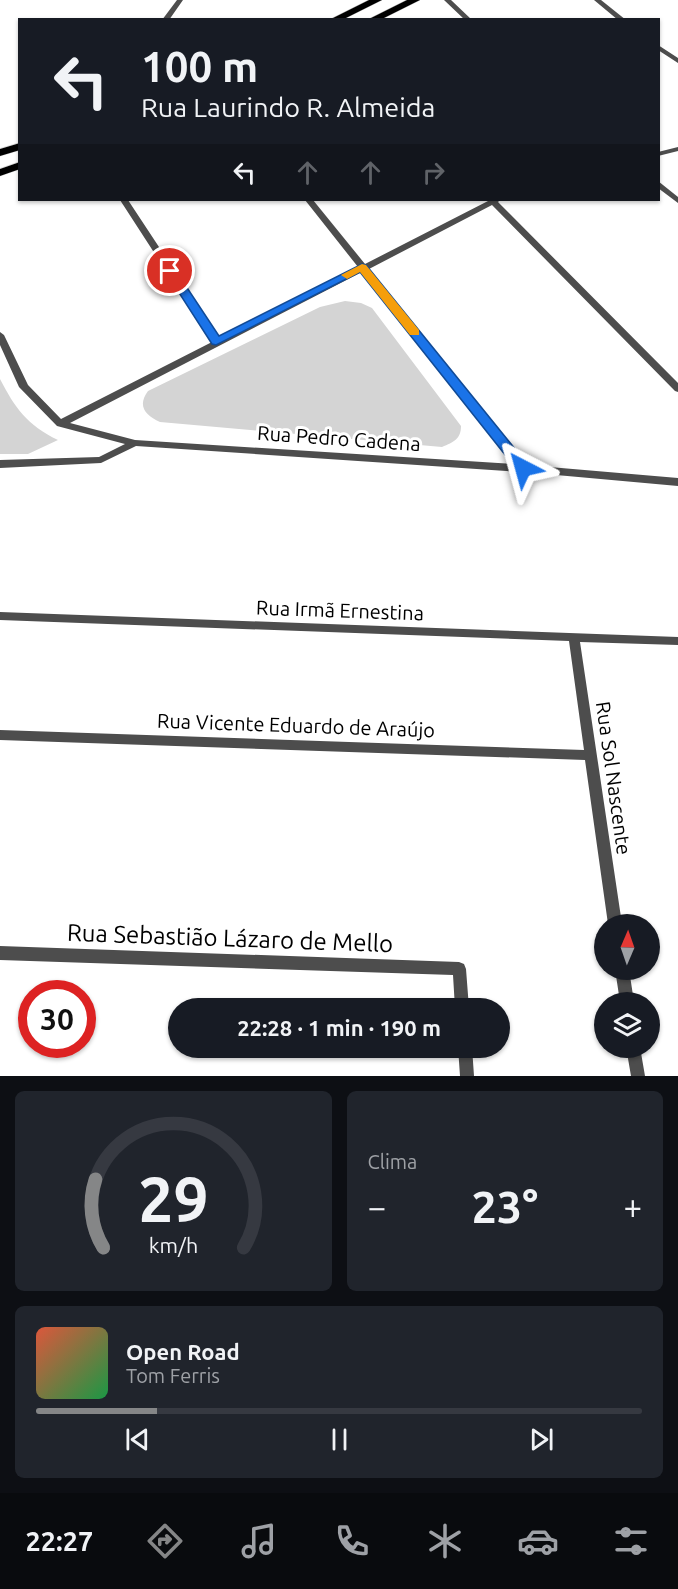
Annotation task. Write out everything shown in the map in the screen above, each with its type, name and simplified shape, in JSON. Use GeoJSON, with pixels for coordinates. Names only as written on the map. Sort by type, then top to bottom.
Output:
{"type":"FeatureCollection","features":[{"type":"Feature","properties":{"kind":"main road"},"geometry":{"type":"LineString","coordinates":[[337,18],[377,0]]}},
{"type":"Feature","properties":{"kind":"main road"},"geometry":{"type":"LineString","coordinates":[[375,18],[415,0]]}},
{"type":"Feature","properties":{"kind":"main road"},"geometry":{"type":"LineString","coordinates":[[0,153],[18,147]]}},
{"type":"Feature","properties":{"kind":"main road"},"geometry":{"type":"LineString","coordinates":[[0,173],[18,166]]}},
{"type":"Feature","properties":{"kind":"street"},"geometry":{"type":"LineString","coordinates":[[166,18],[180,0]]}},
{"type":"Feature","properties":{"kind":"street"},"geometry":{"type":"LineString","coordinates":[[447,0],[467,18]]}},
{"type":"Feature","properties":{"kind":"street"},"geometry":{"type":"LineString","coordinates":[[597,0],[620,18]]}},
{"type":"Feature","properties":{"kind":"street"},"geometry":{"type":"LineString","coordinates":[[660,48],[678,61]]}},
{"type":"Feature","properties":{"kind":"street"},"geometry":{"type":"LineString","coordinates":[[660,154],[678,149]]}},
{"type":"Feature","properties":{"kind":"street"},"geometry":{"type":"LineString","coordinates":[[660,185],[678,201]]}},
{"type":"Feature","properties":{"kind":"street"},"geometry":{"type":"LineString","coordinates":[[125,201],[216,342]]}},
{"type":"Feature","properties":{"kind":"street"},"geometry":{"type":"LineString","coordinates":[[310,201],[523,468]]}},
{"type":"Feature","properties":{"kind":"street"},"geometry":{"type":"LineString","coordinates":[[0,334],[24,387],[60,424],[491,201]]}},
{"type":"Feature","properties":{"kind":"street"},"geometry":{"type":"LineString","coordinates":[[494,201],[678,389]]}},
{"type":"Feature","properties":{"kind":"street","name":"Rua Pedro Cadena"},"geometry":{"type":"LineString","coordinates":[[60,424],[135,443],[523,468],[678,482]]}},
{"type":"Feature","properties":{"kind":"street"},"geometry":{"type":"LineString","coordinates":[[0,464],[101,460],[135,443]]}},
{"type":"Feature","properties":{"kind":"street","name":"Rua Irmã Ernestina"},"geometry":{"type":"LineString","coordinates":[[0,616],[678,641]]}},
{"type":"Feature","properties":{"kind":"street","name":"Rua Sol Nascente"},"geometry":{"type":"LineString","coordinates":[[574,637],[614,914]]}},
{"type":"Feature","properties":{"kind":"street","name":"Rua Vicente Eduardo de Araújo"},"geometry":{"type":"LineString","coordinates":[[0,735],[590,755]]}},
{"type":"Feature","properties":{"kind":"street","name":"Rua Sebastião Lázaro de Mello"},"geometry":{"type":"LineString","coordinates":[[0,953],[459,969],[461,998]]}},
{"type":"Feature","properties":{"kind":"street"},"geometry":{"type":"LineString","coordinates":[[466,1058],[467,1076]]}},
{"type":"Feature","properties":{"kind":"street"},"geometry":{"type":"LineString","coordinates":[[635,1058],[638,1076]]}},
{"type":"Feature","properties":{"kind":"shaded area"},"geometry":{"type":"Polygon","coordinates":[[[345,301],[361,303],[372,308],[461,426],[456,440],[442,447],[160,422],[144,410],[143,401],[148,391],[320,307],[345,301]]]}},
{"type":"Feature","properties":{"kind":"shaded area"},"geometry":{"type":"Polygon","coordinates":[[[0,379],[23,415],[38,428],[58,440],[28,454],[0,454],[0,379]]]}},
{"type":"Feature","properties":{"kind":"slow traffic"},"geometry":{"type":"LineString","coordinates":[[347,275],[362,267],[414,332]]}},
{"type":"Feature","properties":{"kind":"route"},"geometry":{"type":"LineString","coordinates":[[170,271],[216,342],[362,267],[523,468]]}}]}
